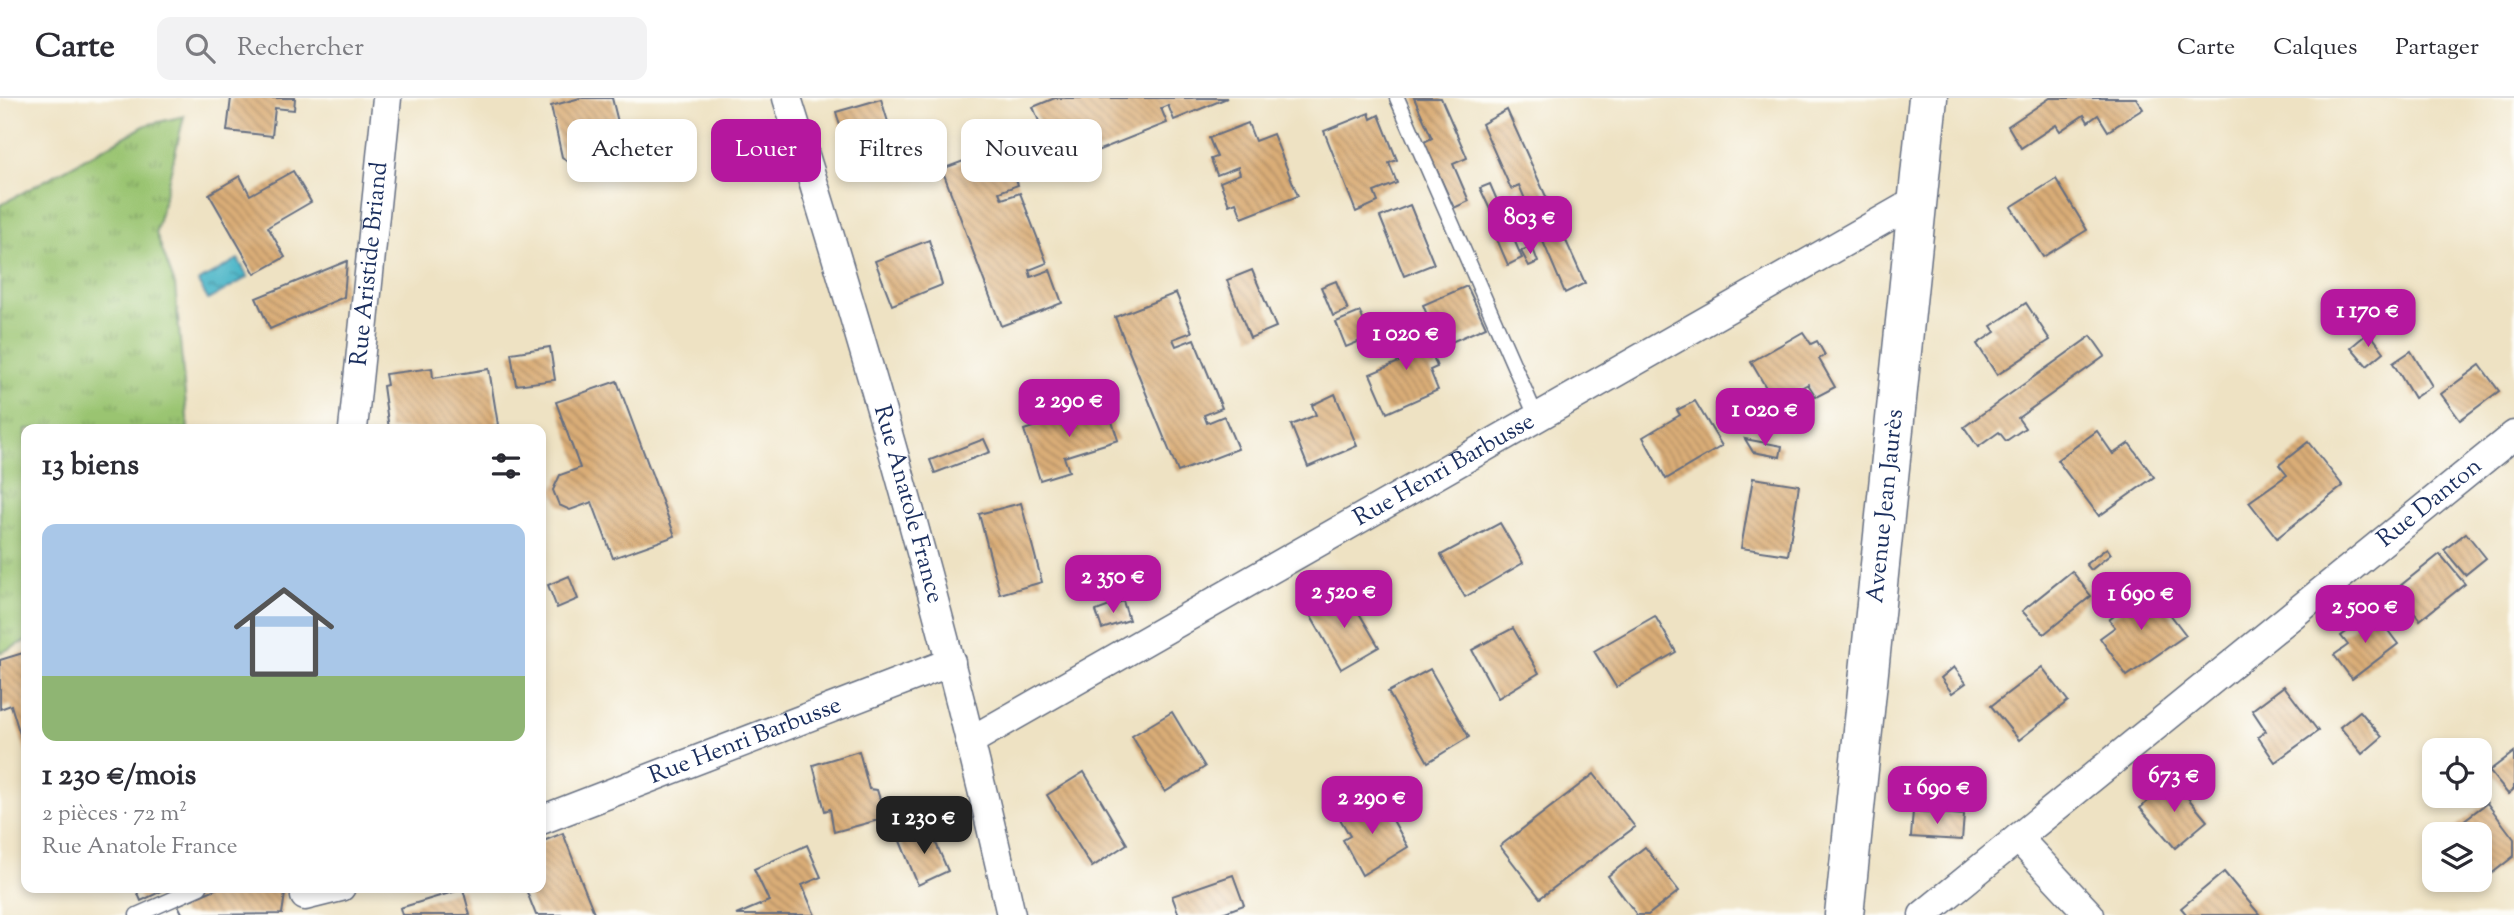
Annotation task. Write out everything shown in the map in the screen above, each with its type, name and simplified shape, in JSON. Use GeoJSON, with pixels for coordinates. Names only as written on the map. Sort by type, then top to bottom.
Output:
{"type":"FeatureCollection","features":[{"type":"Feature","properties":{"kind":"main road","name":"Avenue Jean Jaurès"},"geometry":{"type":"LineString","coordinates":[[1844,915],[1928,98]]}},
{"type":"Feature","properties":{"kind":"street","name":"Rue Aristide Briand"},"geometry":{"type":"LineString","coordinates":[[354,424],[387,98]]}},
{"type":"Feature","properties":{"kind":"street","name":"Rue Anatole France"},"geometry":{"type":"LineString","coordinates":[[787,98],[857,317],[972,740],[1011,915]]}},
{"type":"Feature","properties":{"kind":"street","name":"Rue Henri Barbusse"},"geometry":{"type":"LineString","coordinates":[[972,740],[1918,200]]}},
{"type":"Feature","properties":{"kind":"street","name":"Rue Danton"},"geometry":{"type":"LineString","coordinates":[[1923,915],[2514,435]]}},
{"type":"Feature","properties":{"kind":"street","name":"Rue Henri Barbusse"},"geometry":{"type":"LineString","coordinates":[[546,818],[951,662]]}},
{"type":"Feature","properties":{"kind":"street"},"geometry":{"type":"LineString","coordinates":[[2018,838],[2090,915]]}},
{"type":"Feature","properties":{"kind":"street"},"geometry":{"type":"LineString","coordinates":[[305,899],[323,893]]}},
{"type":"Feature","properties":{"kind":"lane"},"geometry":{"type":"LineString","coordinates":[[1397,98],[1536,416]]}},
{"type":"Feature","properties":{"kind":"lane"},"geometry":{"type":"LineString","coordinates":[[137,915],[186,893]]}},
{"type":"Feature","properties":{"kind":"green space"},"geometry":{"type":"Polygon","coordinates":[[[184,116],[156,233],[175,285],[188,424],[21,424],[21,643],[0,653],[0,205],[146,125],[184,116]]]}},
{"type":"Feature","properties":{"kind":"water"},"geometry":{"type":"Polygon","coordinates":[[[238,259],[248,277],[208,300],[198,282],[238,259]]]}},
{"type":"Feature","properties":{"kind":"building"},"geometry":{"type":"Polygon","coordinates":[[[231,98],[295,98],[294,110],[275,108],[272,136],[227,131],[231,98]]]}},
{"type":"Feature","properties":{"kind":"building"},"geometry":{"type":"Polygon","coordinates":[[[580,98],[612,98],[617,119],[567,119],[567,161],[562,157],[551,106],[580,98]]]}},
{"type":"Feature","properties":{"kind":"building"},"geometry":{"type":"Polygon","coordinates":[[[1055,98],[1227,98],[1174,120],[1168,105],[1161,108],[1167,123],[1102,149],[1102,119],[1038,119],[1033,107],[1055,98]]]}},
{"type":"Feature","properties":{"kind":"building"},"geometry":{"type":"Polygon","coordinates":[[[1414,98],[1441,98],[1466,155],[1467,158],[1453,164],[1469,201],[1454,208],[1424,142],[1432,138],[1414,98]]]}},
{"type":"Feature","properties":{"kind":"building"},"geometry":{"type":"Polygon","coordinates":[[[2050,98],[2136,98],[2143,109],[2108,131],[2098,115],[2088,122],[2084,115],[2060,131],[2056,125],[2021,148],[2008,126],[2050,98]]]}},
{"type":"Feature","properties":{"kind":"building"},"geometry":{"type":"Polygon","coordinates":[[[881,99],[887,119],[838,119],[836,112],[881,99]]]}},
{"type":"Feature","properties":{"kind":"building"},"geometry":{"type":"Polygon","coordinates":[[[1507,110],[1585,283],[1565,293],[1519,185],[1511,189],[1482,124],[1507,110]]]}},
{"type":"Feature","properties":{"kind":"building"},"geometry":{"type":"Polygon","coordinates":[[[1369,113],[1371,119],[1379,115],[1397,160],[1389,163],[1397,183],[1374,192],[1378,202],[1356,212],[1324,131],[1369,113]]]}},
{"type":"Feature","properties":{"kind":"building"},"geometry":{"type":"Polygon","coordinates":[[[1248,123],[1255,141],[1273,134],[1298,196],[1242,218],[1236,202],[1229,205],[1220,182],[1240,174],[1238,167],[1217,175],[1211,159],[1217,157],[1209,138],[1248,123]]]}},
{"type":"Feature","properties":{"kind":"building"},"geometry":{"type":"Polygon","coordinates":[[[961,162],[961,182],[1017,182],[1018,185],[999,192],[1002,199],[1020,193],[1047,263],[1029,270],[1031,277],[1050,270],[1062,303],[1001,326],[947,182],[947,167],[961,162]]]}},
{"type":"Feature","properties":{"kind":"building"},"geometry":{"type":"Polygon","coordinates":[[[293,171],[311,202],[268,227],[285,257],[255,274],[209,194],[240,176],[250,195],[293,171]]]}},
{"type":"Feature","properties":{"kind":"building"},"geometry":{"type":"Polygon","coordinates":[[[2056,179],[2087,230],[2043,257],[2011,207],[2056,179]]]}},
{"type":"Feature","properties":{"kind":"building"},"geometry":{"type":"Polygon","coordinates":[[[1490,184],[1522,258],[1508,265],[1496,237],[1499,236],[1492,221],[1494,218],[1480,188],[1490,184]]]}},
{"type":"Feature","properties":{"kind":"building"},"geometry":{"type":"Polygon","coordinates":[[[1410,205],[1434,264],[1404,276],[1380,217],[1410,205]]]}},
{"type":"Feature","properties":{"kind":"building"},"geometry":{"type":"Polygon","coordinates":[[[929,240],[942,285],[892,305],[875,261],[929,240]]]}},
{"type":"Feature","properties":{"kind":"building"},"geometry":{"type":"Polygon","coordinates":[[[1532,246],[1538,262],[1529,266],[1521,251],[1532,246]]]}},
{"type":"Feature","properties":{"kind":"building"},"geometry":{"type":"Polygon","coordinates":[[[347,261],[344,297],[270,329],[256,298],[347,261]]]}},
{"type":"Feature","properties":{"kind":"building"},"geometry":{"type":"Polygon","coordinates":[[[1252,270],[1276,327],[1250,338],[1227,280],[1252,270]]]}},
{"type":"Feature","properties":{"kind":"building"},"geometry":{"type":"Polygon","coordinates":[[[1336,281],[1348,310],[1333,316],[1321,287],[1336,281]]]}},
{"type":"Feature","properties":{"kind":"building"},"geometry":{"type":"Polygon","coordinates":[[[1467,286],[1486,327],[1440,347],[1423,305],[1467,286]]]}},
{"type":"Feature","properties":{"kind":"building"},"geometry":{"type":"Polygon","coordinates":[[[1176,293],[1192,332],[1173,339],[1176,346],[1194,339],[1222,408],[1204,415],[1207,423],[1224,416],[1238,449],[1178,472],[1115,317],[1176,293]]]}},
{"type":"Feature","properties":{"kind":"building"},"geometry":{"type":"Polygon","coordinates":[[[2026,303],[2050,340],[1997,375],[1977,344],[1995,332],[1991,326],[2026,303]]]}},
{"type":"Feature","properties":{"kind":"building"},"geometry":{"type":"Polygon","coordinates":[[[1360,312],[1370,337],[1346,347],[1336,322],[1360,312]]]}},
{"type":"Feature","properties":{"kind":"building"},"geometry":{"type":"Polygon","coordinates":[[[1409,326],[1416,343],[1426,338],[1437,367],[1430,370],[1438,390],[1387,413],[1370,374],[1399,362],[1388,335],[1409,326]]]}},
{"type":"Feature","properties":{"kind":"building"},"geometry":{"type":"Polygon","coordinates":[[[1803,332],[1811,344],[1817,341],[1825,355],[1819,359],[1835,387],[1816,397],[1808,384],[1775,403],[1751,362],[1803,332]]]}},
{"type":"Feature","properties":{"kind":"building"},"geometry":{"type":"Polygon","coordinates":[[[2369,332],[2384,352],[2367,366],[2351,347],[2369,332]]]}},
{"type":"Feature","properties":{"kind":"building"},"geometry":{"type":"Polygon","coordinates":[[[2091,336],[2105,356],[2018,418],[2025,428],[2006,441],[1999,432],[1978,447],[1964,427],[2091,336]]]}},
{"type":"Feature","properties":{"kind":"building"},"geometry":{"type":"Polygon","coordinates":[[[550,347],[555,380],[516,385],[511,353],[550,347]]]}},
{"type":"Feature","properties":{"kind":"building"},"geometry":{"type":"Polygon","coordinates":[[[2411,351],[2432,386],[2414,398],[2393,363],[2411,351]]]}},
{"type":"Feature","properties":{"kind":"building"},"geometry":{"type":"Polygon","coordinates":[[[2480,365],[2499,391],[2460,420],[2441,394],[2480,365]]]}},
{"type":"Feature","properties":{"kind":"building"},"geometry":{"type":"Polygon","coordinates":[[[432,368],[433,378],[489,369],[498,424],[388,424],[383,386],[387,385],[385,374],[432,368]]]}},
{"type":"Feature","properties":{"kind":"building"},"geometry":{"type":"Polygon","coordinates":[[[617,381],[675,536],[613,558],[592,502],[570,510],[559,505],[553,490],[560,475],[580,468],[556,402],[617,381]]]}},
{"type":"Feature","properties":{"kind":"building"},"geometry":{"type":"Polygon","coordinates":[[[1335,394],[1357,446],[1308,467],[1291,425],[1316,415],[1312,405],[1335,394]]]}},
{"type":"Feature","properties":{"kind":"building"},"geometry":{"type":"Polygon","coordinates":[[[1695,401],[1722,446],[1666,479],[1643,437],[1680,415],[1677,410],[1695,401]]]}},
{"type":"Feature","properties":{"kind":"building"},"geometry":{"type":"Polygon","coordinates":[[[1106,403],[1118,440],[1064,457],[1069,471],[1040,480],[1024,430],[1106,403]]]}},
{"type":"Feature","properties":{"kind":"building"},"geometry":{"type":"Polygon","coordinates":[[[2097,431],[2113,454],[2129,443],[2154,477],[2099,516],[2057,460],[2097,431]]]}},
{"type":"Feature","properties":{"kind":"building"},"geometry":{"type":"Polygon","coordinates":[[[984,439],[990,452],[935,473],[930,460],[984,439]]]}},
{"type":"Feature","properties":{"kind":"building"},"geometry":{"type":"Polygon","coordinates":[[[1745,439],[1782,446],[1780,457],[1753,452],[1745,439]]]}},
{"type":"Feature","properties":{"kind":"building"},"geometry":{"type":"Polygon","coordinates":[[[2308,442],[2343,486],[2277,538],[2249,502],[2287,475],[2279,465],[2308,442]]]}},
{"type":"Feature","properties":{"kind":"building"},"geometry":{"type":"Polygon","coordinates":[[[1753,478],[1799,485],[1788,555],[1741,548],[1753,478]]]}},
{"type":"Feature","properties":{"kind":"building"},"geometry":{"type":"Polygon","coordinates":[[[1021,503],[1042,582],[1000,594],[979,514],[1021,503]]]}},
{"type":"Feature","properties":{"kind":"building"},"geometry":{"type":"Polygon","coordinates":[[[1500,523],[1523,563],[1465,597],[1441,555],[1500,523]]]}},
{"type":"Feature","properties":{"kind":"building"},"geometry":{"type":"Polygon","coordinates":[[[2466,533],[2486,558],[2465,575],[2444,550],[2466,533]]]}},
{"type":"Feature","properties":{"kind":"building"},"geometry":{"type":"Polygon","coordinates":[[[2107,548],[2111,554],[2091,570],[2086,564],[2107,548]]]}},
{"type":"Feature","properties":{"kind":"building"},"geometry":{"type":"Polygon","coordinates":[[[2440,554],[2465,584],[2420,620],[2395,590],[2440,554]]]}},
{"type":"Feature","properties":{"kind":"building"},"geometry":{"type":"Polygon","coordinates":[[[2072,571],[2091,596],[2044,634],[2022,611],[2072,571]]]}},
{"type":"Feature","properties":{"kind":"building"},"geometry":{"type":"Polygon","coordinates":[[[569,576],[578,599],[557,608],[548,585],[569,576]]]}},
{"type":"Feature","properties":{"kind":"building"},"geometry":{"type":"Polygon","coordinates":[[[2150,588],[2186,635],[2127,676],[2100,638],[2115,627],[2109,620],[2150,588]]]}},
{"type":"Feature","properties":{"kind":"building"},"geometry":{"type":"Polygon","coordinates":[[[1346,591],[1379,647],[1341,669],[1309,613],[1346,591]]]}},
{"type":"Feature","properties":{"kind":"building"},"geometry":{"type":"Polygon","coordinates":[[[1123,601],[1129,620],[1102,629],[1096,611],[1123,601]]]}},
{"type":"Feature","properties":{"kind":"building"},"geometry":{"type":"Polygon","coordinates":[[[2374,612],[2398,644],[2352,679],[2334,655],[2348,645],[2341,636],[2374,612]]]}},
{"type":"Feature","properties":{"kind":"building"},"geometry":{"type":"Polygon","coordinates":[[[1655,616],[1676,652],[1616,687],[1594,651],[1655,616]]]}},
{"type":"Feature","properties":{"kind":"building"},"geometry":{"type":"Polygon","coordinates":[[[1513,628],[1539,673],[1498,698],[1472,650],[1513,628]]]}},
{"type":"Feature","properties":{"kind":"building"},"geometry":{"type":"Polygon","coordinates":[[[21,654],[21,738],[11,705],[0,709],[0,660],[21,654]]]}},
{"type":"Feature","properties":{"kind":"building"},"geometry":{"type":"Polygon","coordinates":[[[1954,667],[1966,683],[1952,693],[1941,678],[1954,667]]]}},
{"type":"Feature","properties":{"kind":"building"},"geometry":{"type":"Polygon","coordinates":[[[2042,667],[2068,701],[2019,740],[1991,706],[2042,667]]]}},
{"type":"Feature","properties":{"kind":"building"},"geometry":{"type":"Polygon","coordinates":[[[1430,669],[1469,737],[1428,762],[1388,692],[1430,669]]]}},
{"type":"Feature","properties":{"kind":"building"},"geometry":{"type":"Polygon","coordinates":[[[2284,686],[2318,731],[2275,762],[2258,737],[2266,731],[2252,710],[2284,686]]]}},
{"type":"Feature","properties":{"kind":"building"},"geometry":{"type":"Polygon","coordinates":[[[2360,711],[2382,737],[2362,754],[2340,727],[2360,711]]]}},
{"type":"Feature","properties":{"kind":"building"},"geometry":{"type":"Polygon","coordinates":[[[1172,712],[1205,767],[1165,792],[1132,736],[1172,712]]]}},
{"type":"Feature","properties":{"kind":"building"},"geometry":{"type":"Polygon","coordinates":[[[859,751],[869,789],[877,790],[886,818],[834,832],[830,809],[825,811],[813,765],[859,751]]]}},
{"type":"Feature","properties":{"kind":"building"},"geometry":{"type":"Polygon","coordinates":[[[2514,752],[2514,789],[2508,794],[2492,775],[2492,769],[2514,752]]]}},
{"type":"Feature","properties":{"kind":"building"},"geometry":{"type":"Polygon","coordinates":[[[1084,772],[1127,844],[1092,867],[1047,795],[1084,772]]]}},
{"type":"Feature","properties":{"kind":"building"},"geometry":{"type":"Polygon","coordinates":[[[1594,774],[1635,827],[1540,898],[1500,846],[1594,774]]]}},
{"type":"Feature","properties":{"kind":"building"},"geometry":{"type":"Polygon","coordinates":[[[2173,780],[2207,821],[2175,848],[2140,808],[2173,780]]]}},
{"type":"Feature","properties":{"kind":"building"},"geometry":{"type":"Polygon","coordinates":[[[1380,797],[1408,847],[1362,875],[1343,840],[1350,836],[1340,819],[1380,797]]]}},
{"type":"Feature","properties":{"kind":"building"},"geometry":{"type":"Polygon","coordinates":[[[2480,808],[2491,808],[2514,839],[2514,856],[2492,873],[2492,822],[2462,822],[2480,808]]]}},
{"type":"Feature","properties":{"kind":"building"},"geometry":{"type":"Polygon","coordinates":[[[1913,811],[1964,815],[1962,840],[1911,837],[1913,811]]]}},
{"type":"Feature","properties":{"kind":"building"},"geometry":{"type":"Polygon","coordinates":[[[929,827],[948,871],[918,885],[900,841],[929,827]]]}},
{"type":"Feature","properties":{"kind":"building"},"geometry":{"type":"Polygon","coordinates":[[[563,833],[595,915],[536,915],[527,893],[546,893],[546,840],[563,833]]]}},
{"type":"Feature","properties":{"kind":"building"},"geometry":{"type":"Polygon","coordinates":[[[807,845],[821,877],[802,885],[815,915],[736,915],[769,901],[754,869],[807,845]]]}},
{"type":"Feature","properties":{"kind":"building"},"geometry":{"type":"Polygon","coordinates":[[[1645,847],[1679,891],[1648,915],[1637,915],[1608,876],[1645,847]]]}},
{"type":"Feature","properties":{"kind":"building"},"geometry":{"type":"Polygon","coordinates":[[[2224,872],[2260,915],[2187,915],[2181,908],[2224,872]]]}},
{"type":"Feature","properties":{"kind":"building"},"geometry":{"type":"Polygon","coordinates":[[[1233,875],[1244,905],[1217,915],[1179,915],[1172,896],[1233,875]]]}},
{"type":"Feature","properties":{"kind":"building"},"geometry":{"type":"Polygon","coordinates":[[[138,893],[158,893],[141,901],[138,893]]]}},
{"type":"Feature","properties":{"kind":"building"},"geometry":{"type":"Polygon","coordinates":[[[206,893],[285,893],[282,914],[183,915],[178,905],[206,893]]]}},
{"type":"Feature","properties":{"kind":"building"},"geometry":{"type":"Polygon","coordinates":[[[450,893],[464,893],[470,915],[402,915],[400,908],[450,893]]]}}]}
